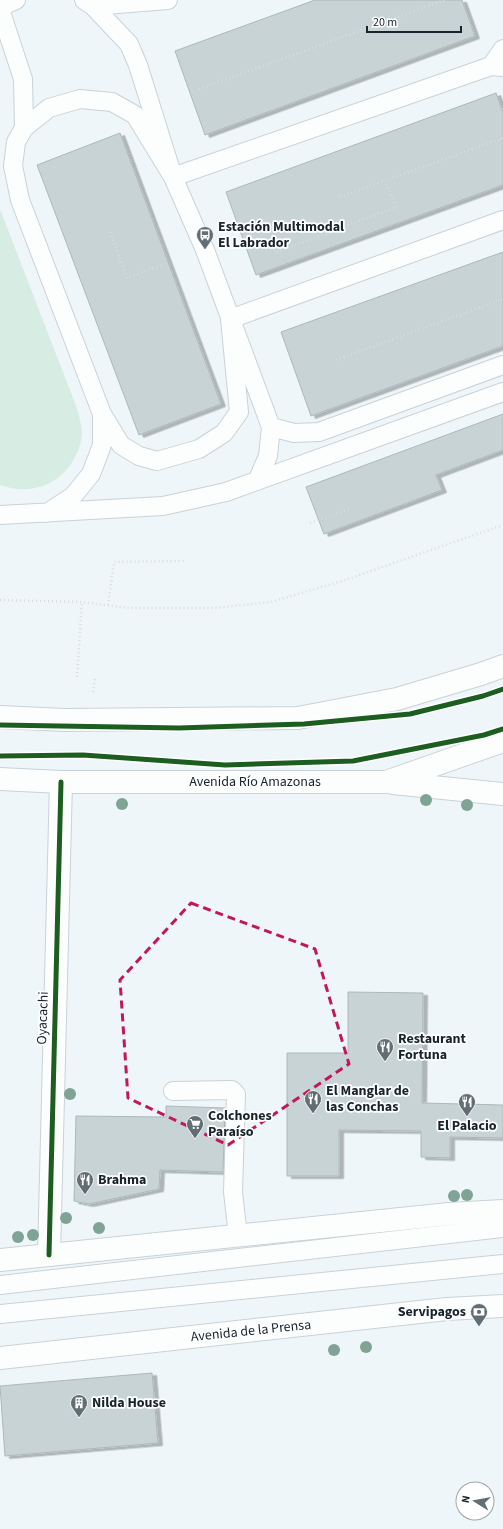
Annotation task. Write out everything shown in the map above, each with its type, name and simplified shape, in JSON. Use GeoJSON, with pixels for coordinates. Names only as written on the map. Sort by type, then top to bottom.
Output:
{"type":"FeatureCollection","features":[{"type":"Feature","properties":{"kind":"main road"},"geometry":{"type":"LineString","coordinates":[[0,717],[65,720],[298,718],[397,699],[503,666]]}},
{"type":"Feature","properties":{"kind":"main road","name":"Avenida Río Amazonas"},"geometry":{"type":"LineString","coordinates":[[0,779],[62,782],[386,782],[503,741]]}},
{"type":"Feature","properties":{"kind":"main road","name":"Oyacachi"},"geometry":{"type":"LineString","coordinates":[[49,1255],[62,782]]}},
{"type":"Feature","properties":{"kind":"main road"},"geometry":{"type":"LineString","coordinates":[[386,782],[503,794]]}},
{"type":"Feature","properties":{"kind":"main road"},"geometry":{"type":"LineString","coordinates":[[0,1260],[449,1214],[503,1211]]}},
{"type":"Feature","properties":{"kind":"main road","name":"Avenida de la Prensa"},"geometry":{"type":"LineString","coordinates":[[0,1358],[447,1309],[503,1306]]}},
{"type":"Feature","properties":{"kind":"lane"},"geometry":{"type":"LineString","coordinates":[[16,0],[0,8],[23,79],[24,128]]}},
{"type":"Feature","properties":{"kind":"lane"},"geometry":{"type":"LineString","coordinates":[[89,3],[168,0]]}},
{"type":"Feature","properties":{"kind":"lane"},"geometry":{"type":"LineString","coordinates":[[89,3],[129,44],[138,65],[173,177],[205,250],[271,427],[268,456],[257,481]]}},
{"type":"Feature","properties":{"kind":"lane"},"geometry":{"type":"LineString","coordinates":[[173,177],[497,67],[503,49]]}},
{"type":"Feature","properties":{"kind":"lane"},"geometry":{"type":"LineString","coordinates":[[173,177],[135,115],[112,102],[80,99],[49,108],[24,128],[16,142],[13,166],[20,200],[102,414],[121,445],[139,456],[157,461],[198,449],[224,433],[238,412],[230,319]]}},
{"type":"Feature","properties":{"kind":"lane"},"geometry":{"type":"LineString","coordinates":[[230,319],[503,220]]}},
{"type":"Feature","properties":{"kind":"lane"},"geometry":{"type":"LineString","coordinates":[[271,427],[294,433],[319,432],[503,365]]}},
{"type":"Feature","properties":{"kind":"lane"},"geometry":{"type":"LineString","coordinates":[[0,516],[163,506],[226,492],[503,392]]}},
{"type":"Feature","properties":{"kind":"lane"},"geometry":{"type":"LineString","coordinates":[[46,514],[73,496],[91,474],[102,445],[102,414]]}},
{"type":"Feature","properties":{"kind":"lane"},"geometry":{"type":"LineString","coordinates":[[173,1091],[232,1090],[236,1094],[233,1192],[238,1236]]}},
{"type":"Feature","properties":{"kind":"lane"},"geometry":{"type":"LineString","coordinates":[[0,1284],[503,1228]]}},
{"type":"Feature","properties":{"kind":"lane"},"geometry":{"type":"LineString","coordinates":[[0,1314],[503,1264]]}},
{"type":"Feature","properties":{"kind":"path"},"geometry":{"type":"LineString","coordinates":[[199,89],[445,0]]}},
{"type":"Feature","properties":{"kind":"path"},"geometry":{"type":"LineString","coordinates":[[340,197],[503,138]]}},
{"type":"Feature","properties":{"kind":"path"},"geometry":{"type":"LineString","coordinates":[[250,234],[277,252],[396,207],[385,181]]}},
{"type":"Feature","properties":{"kind":"path"},"geometry":{"type":"LineString","coordinates":[[110,232],[127,278],[162,266]]}},
{"type":"Feature","properties":{"kind":"path"},"geometry":{"type":"LineString","coordinates":[[336,360],[503,299]]}},
{"type":"Feature","properties":{"kind":"path"},"geometry":{"type":"LineString","coordinates":[[310,523],[350,509]]}},
{"type":"Feature","properties":{"kind":"path"},"geometry":{"type":"LineString","coordinates":[[0,600],[82,602],[129,608],[215,608],[271,602],[345,580],[503,526]]}},
{"type":"Feature","properties":{"kind":"path"},"geometry":{"type":"LineString","coordinates":[[108,605],[114,562],[186,561]]}},
{"type":"Feature","properties":{"kind":"path"},"geometry":{"type":"LineString","coordinates":[[77,677],[82,602]]}},
{"type":"Feature","properties":{"kind":"path"},"geometry":{"type":"LineString","coordinates":[[93,696],[95,677]]}},
{"type":"Feature","properties":{"kind":"highlighted area"},"geometry":{"type":"Polygon","coordinates":[[[191,903],[315,949],[349,1064],[228,1145],[128,1098],[120,980],[191,903]]]}},
{"type":"Feature","properties":{"kind":"green space"},"geometry":{"type":"Polygon","coordinates":[[[0,209],[78,411],[82,430],[78,450],[72,463],[63,473],[53,481],[28,489],[14,489],[0,485],[0,209]]]}},
{"type":"Feature","properties":{"kind":"building"},"geometry":{"type":"Polygon","coordinates":[[[315,0],[462,0],[475,36],[205,135],[175,51],[315,0]]]}},
{"type":"Feature","properties":{"kind":"building"},"geometry":{"type":"Polygon","coordinates":[[[496,93],[503,112],[503,185],[256,275],[226,192],[496,93]]]}},
{"type":"Feature","properties":{"kind":"building"},"geometry":{"type":"Polygon","coordinates":[[[120,133],[221,404],[139,435],[37,165],[120,133]]]}},
{"type":"Feature","properties":{"kind":"building"},"geometry":{"type":"Polygon","coordinates":[[[503,252],[503,346],[311,416],[281,332],[503,252]]]}},
{"type":"Feature","properties":{"kind":"building"},"geometry":{"type":"Polygon","coordinates":[[[503,414],[503,450],[436,475],[442,490],[324,534],[306,487],[503,414]]]}},
{"type":"Feature","properties":{"kind":"building"},"geometry":{"type":"Polygon","coordinates":[[[348,992],[423,993],[422,1103],[503,1105],[503,1138],[450,1137],[450,1158],[421,1157],[421,1131],[339,1130],[339,1176],[287,1176],[287,1053],[348,1053],[348,992]]]}},
{"type":"Feature","properties":{"kind":"building"},"geometry":{"type":"Polygon","coordinates":[[[166,1106],[225,1108],[223,1172],[160,1170],[159,1189],[89,1204],[74,1201],[76,1116],[166,1117],[166,1106]]]}},
{"type":"Feature","properties":{"kind":"building","name":"Nilda House"},"geometry":{"type":"Polygon","coordinates":[[[152,1373],[158,1443],[5,1456],[0,1386],[152,1373]]]}},
{"type":"Feature","properties":{"kind":"cycle path"},"geometry":{"type":"LineString","coordinates":[[0,725],[179,728],[304,724],[410,714],[483,696],[503,689]]}},
{"type":"Feature","properties":{"kind":"cycle path"},"geometry":{"type":"LineString","coordinates":[[0,756],[83,755],[225,765],[353,761],[484,735],[503,729]]}},
{"type":"Feature","properties":{"kind":"cycle path"},"geometry":{"type":"LineString","coordinates":[[49,1255],[61,782]]}},
{"type":"Feature","properties":{"kind":"place","name":"Estación Multimodal El Labrador"},"geometry":{"type":"Point","coordinates":[205,250]}},
{"type":"Feature","properties":{"kind":"place","name":"Restaurant Fortuna"},"geometry":{"type":"Point","coordinates":[385,1062]}},
{"type":"Feature","properties":{"kind":"place","name":"El Manglar de las Conchas"},"geometry":{"type":"Point","coordinates":[313,1114]}},
{"type":"Feature","properties":{"kind":"place","name":"El Palacio"},"geometry":{"type":"Point","coordinates":[467,1117]}},
{"type":"Feature","properties":{"kind":"place","name":"Colchones Paraíso"},"geometry":{"type":"Point","coordinates":[195,1139]}},
{"type":"Feature","properties":{"kind":"place","name":"Brahma"},"geometry":{"type":"Point","coordinates":[85,1195]}},
{"type":"Feature","properties":{"kind":"place","name":"Servipagos"},"geometry":{"type":"Point","coordinates":[479,1327]}},
{"type":"Feature","properties":{"kind":"place","name":"Nilda House"},"geometry":{"type":"Point","coordinates":[79,1418]}}]}
